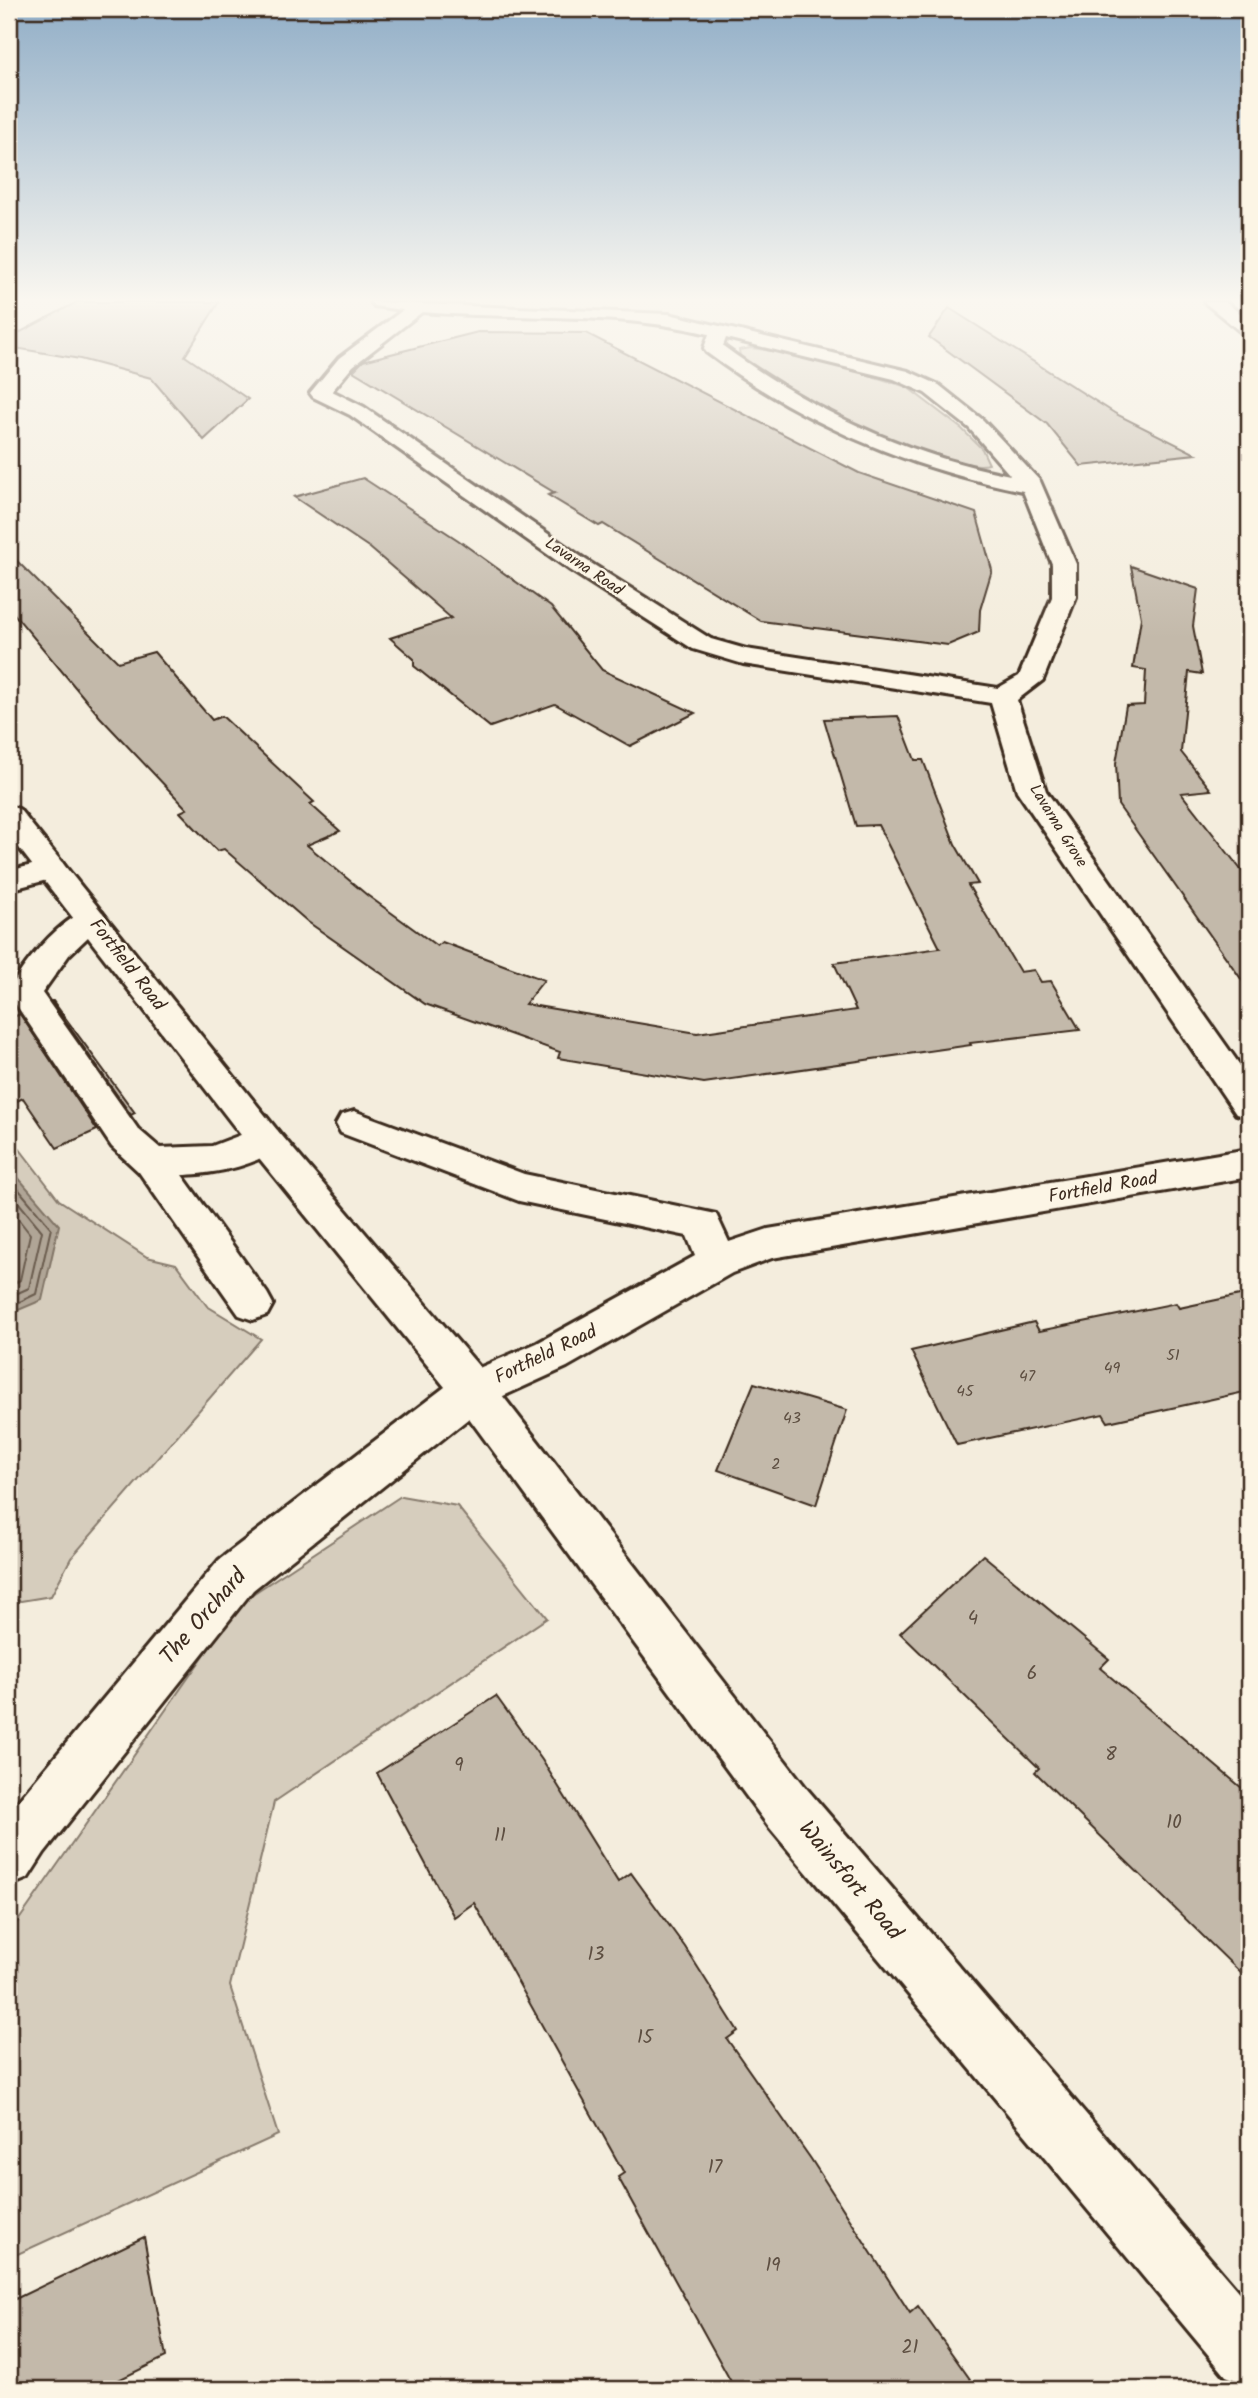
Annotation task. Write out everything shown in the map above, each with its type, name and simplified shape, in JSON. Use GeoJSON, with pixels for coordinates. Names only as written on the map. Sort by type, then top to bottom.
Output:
{"type":"FeatureCollection","features":[{"type":"Feature","properties":{"kind":"street","name":"Lavarna Road"},"geometry":{"type":"LineString","coordinates":[[361,414],[578,565],[702,644],[743,656],[1003,697]]}},
{"type":"Feature","properties":{"kind":"street"},"geometry":{"type":"LineString","coordinates":[[818,414],[855,433],[944,467],[1032,486]]}},
{"type":"Feature","properties":{"kind":"street"},"geometry":{"type":"LineString","coordinates":[[963,414],[976,424],[1032,486],[1064,564],[1065,597],[1030,680],[1003,697]]}},
{"type":"Feature","properties":{"kind":"street","name":"Lavarna Grove"},"geometry":{"type":"LineString","coordinates":[[1003,697],[1032,791],[1249,1105]]}},
{"type":"Feature","properties":{"kind":"street","name":"Fortfield Road"},"geometry":{"type":"LineString","coordinates":[[9,815],[264,1139],[473,1391],[552,1355],[718,1262],[768,1244],[1249,1163]]}},
{"type":"Feature","properties":{"kind":"street"},"geometry":{"type":"LineString","coordinates":[[9,881],[51,869]]}},
{"type":"Feature","properties":{"kind":"street"},"geometry":{"type":"LineString","coordinates":[[91,919],[57,948],[25,993],[125,1138],[152,1162],[253,1304]]}},
{"type":"Feature","properties":{"kind":"street"},"geometry":{"type":"LineString","coordinates":[[354,1124],[519,1186],[702,1224],[718,1262]]}},
{"type":"Feature","properties":{"kind":"street"},"geometry":{"type":"LineString","coordinates":[[152,1162],[216,1160],[264,1139]]}},
{"type":"Feature","properties":{"kind":"street","name":"The Orchard"},"geometry":{"type":"LineString","coordinates":[[9,1859],[25,1834],[236,1575],[473,1391]]}},
{"type":"Feature","properties":{"kind":"street","name":"Wainsfort Road"},"geometry":{"type":"LineString","coordinates":[[473,1391],[788,1808],[1249,2353]]}},
{"type":"Feature","properties":{"kind":"shaded area"},"geometry":{"type":"Polygon","coordinates":[[[835,414],[942,414],[982,449],[989,464],[968,464],[938,456],[835,414]]]}},
{"type":"Feature","properties":{"kind":"shaded area"},"geometry":{"type":"Polygon","coordinates":[[[9,1135],[59,1200],[147,1257],[176,1264],[207,1306],[261,1339],[71,1558],[51,1596],[21,1601],[9,1599],[9,1135]]]}},
{"type":"Feature","properties":{"kind":"shaded area"},"geometry":{"type":"Polygon","coordinates":[[[401,1496],[457,1506],[547,1618],[274,1802],[230,1986],[278,2135],[9,2258],[9,1934],[242,1601],[401,1496]]]}},
{"type":"Feature","properties":{"kind":"water"},"geometry":{"type":"Polygon","coordinates":[[[9,1167],[59,1225],[42,1300],[9,1314],[9,1167]]]}},
{"type":"Feature","properties":{"kind":"building"},"geometry":{"type":"Polygon","coordinates":[[[182,414],[232,414],[204,440],[182,414]]]}},
{"type":"Feature","properties":{"kind":"building"},"geometry":{"type":"Polygon","coordinates":[[[424,414],[744,414],[859,473],[976,513],[992,570],[980,610],[979,632],[948,645],[761,621],[603,524],[599,526],[548,495],[555,493],[424,414]]]}},
{"type":"Feature","properties":{"kind":"building"},"geometry":{"type":"Polygon","coordinates":[[[1033,414],[1116,414],[1196,454],[1081,466],[1047,424],[1033,414]]]}},
{"type":"Feature","properties":{"kind":"building"},"geometry":{"type":"Polygon","coordinates":[[[363,478],[458,540],[551,607],[602,670],[695,713],[630,746],[555,704],[490,727],[414,666],[414,659],[390,638],[451,618],[370,548],[294,497],[363,478]]]}},
{"type":"Feature","properties":{"kind":"building"},"geometry":{"type":"Polygon","coordinates":[[[9,553],[118,662],[154,652],[212,720],[222,716],[314,802],[310,804],[340,831],[307,845],[367,895],[437,946],[442,942],[544,980],[525,1004],[697,1033],[856,1010],[834,963],[940,948],[878,825],[856,826],[824,719],[898,716],[915,760],[923,760],[955,844],[978,884],[968,885],[1020,972],[1034,970],[1041,982],[1051,981],[1080,1030],[970,1043],[971,1045],[704,1083],[558,1058],[560,1052],[425,1004],[308,922],[224,849],[217,851],[180,812],[187,809],[100,717],[9,608],[9,553]]]}},
{"type":"Feature","properties":{"kind":"building"},"geometry":{"type":"Polygon","coordinates":[[[1131,566],[1198,589],[1193,626],[1202,674],[1189,672],[1181,752],[1211,790],[1181,793],[1249,880],[1249,990],[1118,805],[1116,763],[1126,706],[1144,705],[1146,670],[1133,668],[1141,618],[1131,566]]]}},
{"type":"Feature","properties":{"kind":"building"},"geometry":{"type":"Polygon","coordinates":[[[53,1001],[135,1113],[131,1115],[53,1001]]]}},
{"type":"Feature","properties":{"kind":"building"},"geometry":{"type":"Polygon","coordinates":[[[20,1014],[97,1130],[57,1148],[23,1098],[9,1105],[9,1019],[20,1014]]]}},
{"type":"Feature","properties":{"kind":"building"},"geometry":{"type":"Polygon","coordinates":[[[1249,1293],[1249,1391],[1108,1422],[1103,1414],[957,1445],[911,1351],[1034,1322],[1039,1331],[1176,1303],[1179,1308],[1249,1293]]]}},
{"type":"Feature","properties":{"kind":"building"},"geometry":{"type":"Polygon","coordinates":[[[754,1383],[847,1410],[816,1505],[718,1470],[754,1383]]]}},
{"type":"Feature","properties":{"kind":"building"},"geometry":{"type":"Polygon","coordinates":[[[983,1555],[1109,1659],[1100,1668],[1249,1794],[1249,1981],[1035,1772],[1039,1768],[900,1633],[983,1555]]]}},
{"type":"Feature","properties":{"kind":"building"},"geometry":{"type":"Polygon","coordinates":[[[496,1696],[542,1760],[618,1882],[631,1873],[685,1947],[738,2031],[727,2039],[811,2159],[910,2313],[918,2306],[977,2389],[735,2389],[618,2177],[624,2173],[474,1903],[454,1917],[377,1773],[496,1696]]]}},
{"type":"Feature","properties":{"kind":"building"},"geometry":{"type":"Polygon","coordinates":[[[144,2237],[166,2357],[100,2389],[9,2389],[9,2302],[144,2237]]]}}]}
